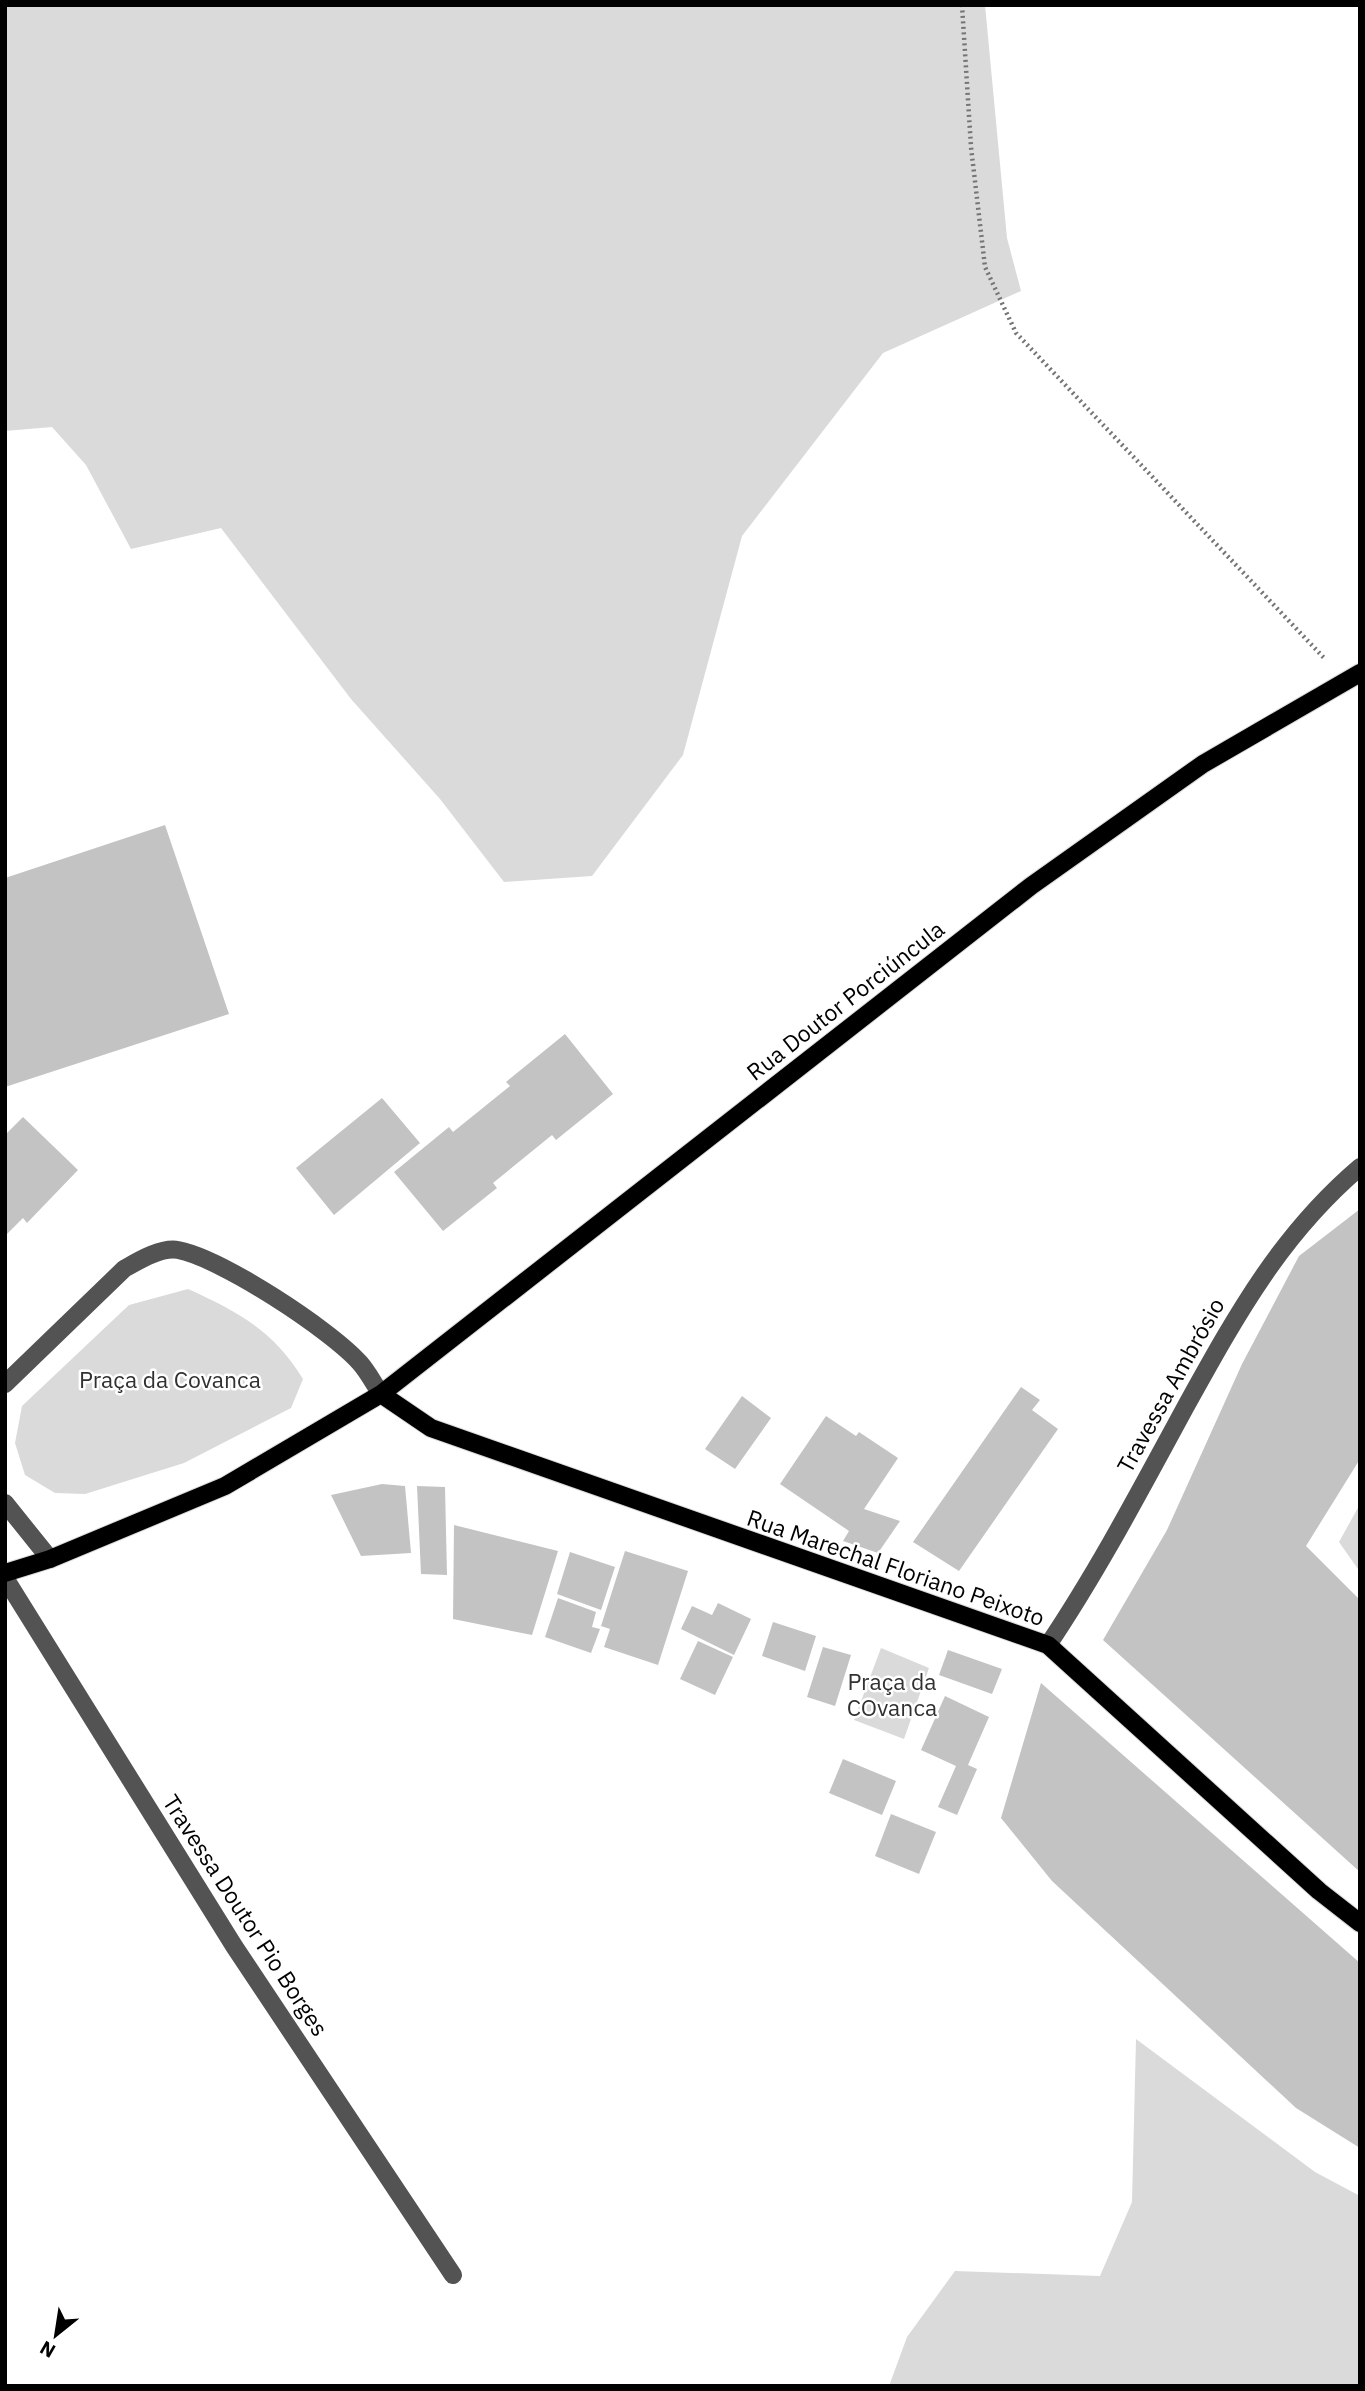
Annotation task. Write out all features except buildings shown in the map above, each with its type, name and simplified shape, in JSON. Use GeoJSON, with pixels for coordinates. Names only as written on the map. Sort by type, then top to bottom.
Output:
{"type":"FeatureCollection","features":[{"type":"Feature","properties":{"kind":"main road","name":"Rua Doutor Porciúncula"},"geometry":{"type":"LineString","coordinates":[[5,1575],[225,1486],[380,1394],[1031,886],[1203,764],[1353,676]]}},
{"type":"Feature","properties":{"kind":"main road","name":"Rua Marechal Floriano Peixoto"},"geometry":{"type":"LineString","coordinates":[[380,1394],[431,1428],[1048,1645],[1319,1891],[1360,1923]]}},
{"type":"Feature","properties":{"kind":"street","name":"Travessa Ambrósio"},"geometry":{"type":"LineString","coordinates":[[1048,1645],[1090,1582],[1245,1299],[1295,1232],[1360,1167]]}},
{"type":"Feature","properties":{"kind":"street"},"geometry":{"type":"LineString","coordinates":[[5,1384],[124,1269],[141,1258],[176,1250],[218,1265],[330,1334],[361,1364],[380,1394]]}},
{"type":"Feature","properties":{"kind":"street"},"geometry":{"type":"LineString","coordinates":[[5,1503],[50,1559]]}},
{"type":"Feature","properties":{"kind":"street","name":"Travessa Doutor Pio Borges"},"geometry":{"type":"LineString","coordinates":[[5,1575],[234,1947],[453,2275]]}},
{"type":"Feature","properties":{"kind":"path"},"geometry":{"type":"LineString","coordinates":[[962,5],[971,147],[985,267],[1016,333],[1353,676]]}},
{"type":"Feature","properties":{"kind":"green space"},"geometry":{"type":"Polygon","coordinates":[[[5,5],[985,5],[1007,238],[1021,291],[883,353],[742,536],[683,755],[592,876],[504,882],[440,799],[351,699],[221,528],[131,549],[86,465],[52,427],[5,431],[5,5]]]}},
{"type":"Feature","properties":{"kind":"green space","name":"Praça da Covanca"},"geometry":{"type":"Polygon","coordinates":[[[188,1289],[238,1314],[280,1348],[303,1379],[291,1408],[184,1463],[85,1494],[55,1493],[25,1475],[15,1443],[22,1406],[129,1305],[188,1289]]]}},
{"type":"Feature","properties":{"kind":"green space"},"geometry":{"type":"Polygon","coordinates":[[[1360,1504],[1360,1572],[1339,1542],[1360,1504]]]}},
{"type":"Feature","properties":{"kind":"green space","name":"Praça da COvanca"},"geometry":{"type":"Polygon","coordinates":[[[881,1648],[929,1668],[904,1739],[854,1720],[881,1648]]]}},
{"type":"Feature","properties":{"kind":"green space"},"geometry":{"type":"Polygon","coordinates":[[[1136,2039],[1315,2172],[1360,2196],[1360,2386],[889,2386],[907,2337],[955,2271],[1100,2276],[1132,2202],[1136,2039]]]}}]}
